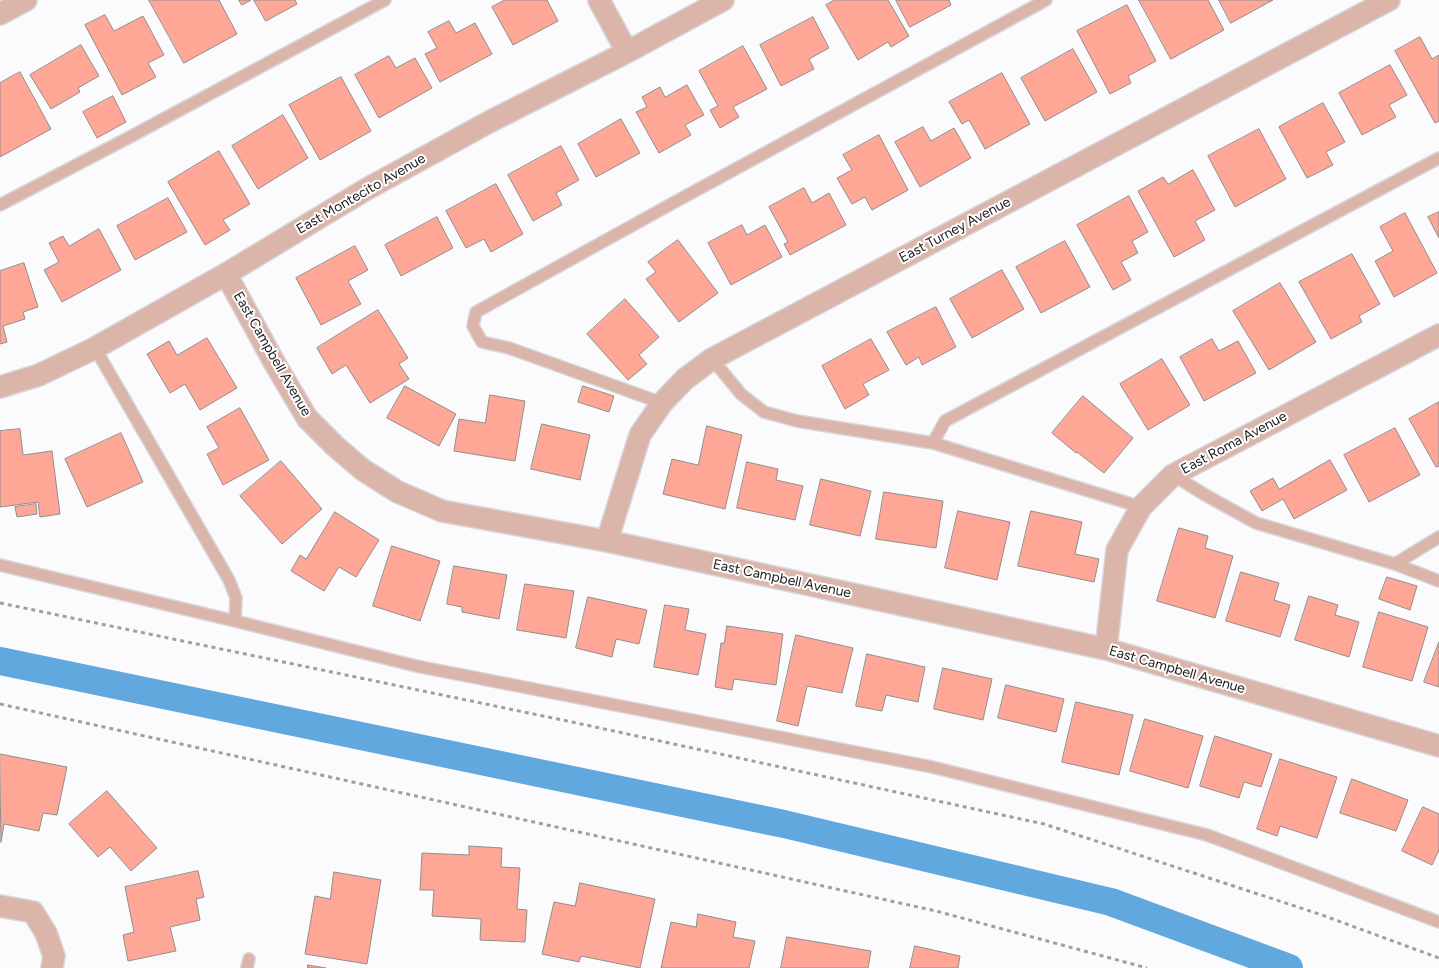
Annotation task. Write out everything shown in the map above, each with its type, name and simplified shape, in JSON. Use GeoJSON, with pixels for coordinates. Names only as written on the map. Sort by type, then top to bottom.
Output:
{"type":"FeatureCollection","features":[{"type":"Feature","properties":{"kind":"street"},"geometry":{"type":"LineString","coordinates":[[0,14],[26,0]]}},
{"type":"Feature","properties":{"kind":"street"},"geometry":{"type":"LineString","coordinates":[[599,0],[627,52]]}},
{"type":"Feature","properties":{"kind":"street","name":"East Montecito Avenue"},"geometry":{"type":"LineString","coordinates":[[0,387],[39,375],[95,348],[226,274],[365,190],[489,122],[627,52],[723,0]]}},
{"type":"Feature","properties":{"kind":"street","name":"East Turney Avenue"},"geometry":{"type":"LineString","coordinates":[[607,541],[640,434],[662,403],[685,379],[712,358],[1388,0]]}},
{"type":"Feature","properties":{"kind":"street","name":"East Campbell Avenue"},"geometry":{"type":"LineString","coordinates":[[226,274],[307,418],[335,446],[364,470],[398,492],[442,511],[607,541],[1106,649],[1439,746]]}},
{"type":"Feature","properties":{"kind":"street","name":"East Roma Avenue"},"geometry":{"type":"LineString","coordinates":[[1106,649],[1117,550],[1141,507],[1173,475],[1439,335]]}},
{"type":"Feature","properties":{"kind":"street"},"geometry":{"type":"LineString","coordinates":[[0,906],[32,912],[46,933],[54,956],[52,968]]}},
{"type":"Feature","properties":{"kind":"lane"},"geometry":{"type":"LineString","coordinates":[[0,205],[385,0]]}},
{"type":"Feature","properties":{"kind":"lane"},"geometry":{"type":"LineString","coordinates":[[662,403],[509,348],[482,342],[472,326],[476,312],[1046,0]]}},
{"type":"Feature","properties":{"kind":"lane"},"geometry":{"type":"LineString","coordinates":[[932,443],[945,421],[1439,158]]}},
{"type":"Feature","properties":{"kind":"lane"},"geometry":{"type":"LineString","coordinates":[[95,348],[229,580],[236,598],[235,621]]}},
{"type":"Feature","properties":{"kind":"lane"},"geometry":{"type":"LineString","coordinates":[[712,358],[741,394],[764,412],[797,421],[932,443],[1141,507]]}},
{"type":"Feature","properties":{"kind":"lane"},"geometry":{"type":"LineString","coordinates":[[1173,475],[1256,523],[1395,564],[1439,581]]}},
{"type":"Feature","properties":{"kind":"lane"},"geometry":{"type":"LineString","coordinates":[[1395,564],[1439,537]]}},
{"type":"Feature","properties":{"kind":"lane"},"geometry":{"type":"LineString","coordinates":[[0,566],[416,666],[932,767],[1188,830],[1207,835],[1439,922]]}},
{"type":"Feature","properties":{"kind":"path"},"geometry":{"type":"LineString","coordinates":[[0,603],[572,722],[1044,824],[1322,915],[1439,958]]}},
{"type":"Feature","properties":{"kind":"path"},"geometry":{"type":"LineString","coordinates":[[0,704],[936,911],[1147,968]]}},
{"type":"Feature","properties":{"kind":"building"},"geometry":{"type":"Polygon","coordinates":[[[149,0],[219,0],[237,34],[184,63],[149,0]]]}},
{"type":"Feature","properties":{"kind":"building"},"geometry":{"type":"Polygon","coordinates":[[[239,0],[251,0],[242,5],[239,0]]]}},
{"type":"Feature","properties":{"kind":"building"},"geometry":{"type":"Polygon","coordinates":[[[254,0],[295,0],[297,4],[266,21],[254,0]]]}},
{"type":"Feature","properties":{"kind":"building"},"geometry":{"type":"Polygon","coordinates":[[[505,0],[547,0],[558,21],[513,45],[492,7],[505,0]]]}},
{"type":"Feature","properties":{"kind":"building"},"geometry":{"type":"Polygon","coordinates":[[[835,0],[888,0],[909,36],[891,47],[888,42],[858,60],[826,5],[835,0]]]}},
{"type":"Feature","properties":{"kind":"building"},"geometry":{"type":"Polygon","coordinates":[[[896,0],[949,0],[951,5],[910,27],[896,0]]]}},
{"type":"Feature","properties":{"kind":"building"},"geometry":{"type":"Polygon","coordinates":[[[1139,0],[1208,0],[1224,30],[1171,59],[1139,0]]]}},
{"type":"Feature","properties":{"kind":"building"},"geometry":{"type":"Polygon","coordinates":[[[1219,0],[1273,0],[1231,23],[1219,0]]]}},
{"type":"Feature","properties":{"kind":"building"},"geometry":{"type":"Polygon","coordinates":[[[1127,5],[1156,61],[1128,76],[1131,83],[1110,94],[1077,31],[1127,5]]]}},
{"type":"Feature","properties":{"kind":"building"},"geometry":{"type":"Polygon","coordinates":[[[105,15],[114,31],[143,16],[164,55],[148,63],[156,77],[122,95],[85,25],[105,15]]]}},
{"type":"Feature","properties":{"kind":"building"},"geometry":{"type":"Polygon","coordinates":[[[813,17],[829,48],[809,59],[814,69],[781,86],[760,45],[813,17]]]}},
{"type":"Feature","properties":{"kind":"building"},"geometry":{"type":"Polygon","coordinates":[[[449,21],[456,33],[475,23],[492,54],[440,82],[425,54],[437,48],[428,32],[449,21]]]}},
{"type":"Feature","properties":{"kind":"building"},"geometry":{"type":"Polygon","coordinates":[[[1420,37],[1432,59],[1439,55],[1439,121],[1435,123],[1395,51],[1420,37]]]}},
{"type":"Feature","properties":{"kind":"building"},"geometry":{"type":"Polygon","coordinates":[[[81,45],[99,76],[78,88],[80,92],[51,109],[30,75],[81,45]]]}},
{"type":"Feature","properties":{"kind":"building"},"geometry":{"type":"Polygon","coordinates":[[[743,46],[767,89],[733,107],[739,117],[720,128],[710,110],[718,106],[699,71],[743,46]]]}},
{"type":"Feature","properties":{"kind":"building"},"geometry":{"type":"Polygon","coordinates":[[[1073,49],[1097,92],[1045,121],[1021,78],[1073,49]]]}},
{"type":"Feature","properties":{"kind":"building"},"geometry":{"type":"Polygon","coordinates":[[[389,56],[396,68],[415,58],[432,88],[379,118],[355,75],[389,56]]]}},
{"type":"Feature","properties":{"kind":"building"},"geometry":{"type":"Polygon","coordinates":[[[1390,65],[1407,95],[1389,105],[1396,117],[1362,135],[1339,93],[1390,65]]]}},
{"type":"Feature","properties":{"kind":"building"},"geometry":{"type":"Polygon","coordinates":[[[20,72],[51,129],[0,157],[0,83],[20,72]]]}},
{"type":"Feature","properties":{"kind":"building"},"geometry":{"type":"Polygon","coordinates":[[[1002,73],[1030,124],[985,149],[969,120],[962,124],[949,102],[1002,73]]]}},
{"type":"Feature","properties":{"kind":"building"},"geometry":{"type":"Polygon","coordinates":[[[341,77],[371,131],[320,160],[289,105],[341,77]]]}},
{"type":"Feature","properties":{"kind":"building"},"geometry":{"type":"Polygon","coordinates":[[[687,85],[704,115],[685,125],[691,135],[659,153],[636,112],[647,107],[642,97],[660,87],[665,97],[687,85]]]}},
{"type":"Feature","properties":{"kind":"building"},"geometry":{"type":"Polygon","coordinates":[[[113,96],[126,122],[97,138],[83,112],[113,96]]]}},
{"type":"Feature","properties":{"kind":"building"},"geometry":{"type":"Polygon","coordinates":[[[1323,103],[1345,142],[1326,152],[1333,165],[1307,178],[1279,127],[1323,103]]]}},
{"type":"Feature","properties":{"kind":"building"},"geometry":{"type":"Polygon","coordinates":[[[283,115],[308,158],[258,189],[232,146],[283,115]]]}},
{"type":"Feature","properties":{"kind":"building"},"geometry":{"type":"Polygon","coordinates":[[[621,119],[640,153],[596,177],[578,144],[621,119]]]}},
{"type":"Feature","properties":{"kind":"building"},"geometry":{"type":"Polygon","coordinates":[[[923,127],[931,141],[954,128],[971,158],[920,187],[895,142],[923,127]]]}},
{"type":"Feature","properties":{"kind":"building"},"geometry":{"type":"Polygon","coordinates":[[[1259,129],[1286,179],[1235,207],[1208,156],[1259,129]]]}},
{"type":"Feature","properties":{"kind":"building"},"geometry":{"type":"Polygon","coordinates":[[[879,135],[908,190],[872,210],[865,197],[852,204],[837,178],[852,170],[843,155],[879,135]]]}},
{"type":"Feature","properties":{"kind":"building"},"geometry":{"type":"Polygon","coordinates":[[[561,146],[579,180],[556,193],[562,205],[533,221],[508,175],[561,146]]]}},
{"type":"Feature","properties":{"kind":"building"},"geometry":{"type":"Polygon","coordinates":[[[219,151],[250,204],[223,220],[230,230],[205,245],[168,182],[219,151]]]}},
{"type":"Feature","properties":{"kind":"building"},"geometry":{"type":"Polygon","coordinates":[[[1193,170],[1215,210],[1195,221],[1205,240],[1174,257],[1138,191],[1163,177],[1168,184],[1193,170]]]}},
{"type":"Feature","properties":{"kind":"building"},"geometry":{"type":"Polygon","coordinates":[[[496,184],[523,234],[491,252],[484,239],[466,248],[446,211],[496,184]]]}},
{"type":"Feature","properties":{"kind":"building"},"geometry":{"type":"Polygon","coordinates":[[[804,188],[812,203],[829,193],[846,225],[790,255],[784,244],[788,242],[769,207],[804,188]]]}},
{"type":"Feature","properties":{"kind":"building"},"geometry":{"type":"Polygon","coordinates":[[[1129,196],[1148,232],[1132,241],[1138,253],[1121,262],[1131,280],[1113,290],[1077,225],[1129,196]]]}},
{"type":"Feature","properties":{"kind":"building"},"geometry":{"type":"Polygon","coordinates":[[[168,198],[187,232],[135,260],[117,226],[168,198]]]}},
{"type":"Feature","properties":{"kind":"building"},"geometry":{"type":"Polygon","coordinates":[[[1439,212],[1439,238],[1428,217],[1439,212]]]}},
{"type":"Feature","properties":{"kind":"building"},"geometry":{"type":"Polygon","coordinates":[[[1405,213],[1437,273],[1394,297],[1375,261],[1393,251],[1380,227],[1405,213]]]}},
{"type":"Feature","properties":{"kind":"building"},"geometry":{"type":"Polygon","coordinates":[[[437,217],[453,248],[401,276],[385,245],[437,217]]]}},
{"type":"Feature","properties":{"kind":"building"},"geometry":{"type":"Polygon","coordinates":[[[742,225],[747,235],[765,225],[782,257],[731,285],[708,243],[742,225]]]}},
{"type":"Feature","properties":{"kind":"building"},"geometry":{"type":"Polygon","coordinates":[[[99,229],[121,270],[62,302],[44,270],[59,262],[49,243],[63,236],[69,246],[99,229]]]}},
{"type":"Feature","properties":{"kind":"building"},"geometry":{"type":"Polygon","coordinates":[[[678,240],[718,293],[679,322],[646,279],[656,272],[648,262],[678,240]]]}},
{"type":"Feature","properties":{"kind":"building"},"geometry":{"type":"Polygon","coordinates":[[[1065,241],[1090,287],[1041,313],[1016,267],[1065,241]]]}},
{"type":"Feature","properties":{"kind":"building"},"geometry":{"type":"Polygon","coordinates":[[[355,246],[368,270],[348,281],[361,304],[321,325],[296,278],[355,246]]]}},
{"type":"Feature","properties":{"kind":"building"},"geometry":{"type":"Polygon","coordinates":[[[1352,254],[1380,304],[1359,316],[1362,322],[1331,339],[1299,282],[1352,254]]]}},
{"type":"Feature","properties":{"kind":"building"},"geometry":{"type":"Polygon","coordinates":[[[24,263],[38,307],[23,312],[25,319],[3,326],[7,342],[0,344],[0,271],[24,263]]]}},
{"type":"Feature","properties":{"kind":"building"},"geometry":{"type":"Polygon","coordinates":[[[1002,270],[1024,309],[972,338],[950,299],[1002,270]]]}},
{"type":"Feature","properties":{"kind":"building"},"geometry":{"type":"Polygon","coordinates":[[[1280,283],[1316,342],[1269,370],[1233,311],[1280,283]]]}},
{"type":"Feature","properties":{"kind":"building"},"geometry":{"type":"Polygon","coordinates":[[[625,299],[659,337],[639,355],[647,364],[628,380],[587,334],[625,299]]]}},
{"type":"Feature","properties":{"kind":"building"},"geometry":{"type":"Polygon","coordinates":[[[936,307],[956,347],[922,365],[919,357],[906,365],[887,332],[936,307]]]}},
{"type":"Feature","properties":{"kind":"building"},"geometry":{"type":"Polygon","coordinates":[[[378,310],[408,358],[399,364],[409,379],[370,403],[346,365],[332,374],[317,348],[378,310]]]}},
{"type":"Feature","properties":{"kind":"building"},"geometry":{"type":"Polygon","coordinates":[[[207,338],[237,388],[200,410],[185,384],[170,393],[147,354],[169,341],[177,355],[207,338]]]}},
{"type":"Feature","properties":{"kind":"building"},"geometry":{"type":"Polygon","coordinates":[[[871,339],[889,370],[863,384],[869,395],[845,409],[822,366],[871,339]]]}},
{"type":"Feature","properties":{"kind":"building"},"geometry":{"type":"Polygon","coordinates":[[[1212,339],[1219,351],[1238,341],[1256,373],[1204,401],[1180,357],[1212,339]]]}},
{"type":"Feature","properties":{"kind":"building"},"geometry":{"type":"Polygon","coordinates":[[[1162,359],[1190,405],[1148,430],[1120,384],[1162,359]]]}},
{"type":"Feature","properties":{"kind":"building"},"geometry":{"type":"Polygon","coordinates":[[[405,386],[456,414],[439,446],[387,418],[405,386]]]}},
{"type":"Feature","properties":{"kind":"building"},"geometry":{"type":"Polygon","coordinates":[[[583,386],[614,396],[609,412],[578,402],[583,386]]]}},
{"type":"Feature","properties":{"kind":"building"},"geometry":{"type":"Polygon","coordinates":[[[490,395],[525,401],[515,461],[454,451],[459,419],[485,423],[490,395]]]}},
{"type":"Feature","properties":{"kind":"building"},"geometry":{"type":"Polygon","coordinates":[[[1083,396],[1133,438],[1104,473],[1052,433],[1083,396]]]}},
{"type":"Feature","properties":{"kind":"building"},"geometry":{"type":"Polygon","coordinates":[[[1439,402],[1439,466],[1436,467],[1409,419],[1439,402]]]}},
{"type":"Feature","properties":{"kind":"building"},"geometry":{"type":"Polygon","coordinates":[[[240,408],[269,460],[223,485],[207,454],[219,448],[207,427],[240,408]]]}},
{"type":"Feature","properties":{"kind":"building"},"geometry":{"type":"Polygon","coordinates":[[[542,424],[590,435],[580,480],[531,469],[542,424]]]}},
{"type":"Feature","properties":{"kind":"building"},"geometry":{"type":"Polygon","coordinates":[[[707,426],[742,435],[725,509],[663,494],[672,459],[698,465],[707,426]]]}},
{"type":"Feature","properties":{"kind":"building"},"geometry":{"type":"Polygon","coordinates":[[[1395,428],[1420,475],[1369,502],[1344,455],[1395,428]]]}},
{"type":"Feature","properties":{"kind":"building"},"geometry":{"type":"Polygon","coordinates":[[[20,429],[23,455],[52,451],[60,514],[40,517],[38,502],[0,507],[0,431],[20,429]]]}},
{"type":"Feature","properties":{"kind":"building"},"geometry":{"type":"Polygon","coordinates":[[[121,433],[143,482],[87,507],[65,459],[121,433]]]}},
{"type":"Feature","properties":{"kind":"building"},"geometry":{"type":"Polygon","coordinates":[[[1330,460],[1347,490],[1294,519],[1283,499],[1262,511],[1250,491],[1273,478],[1279,489],[1330,460]]]}},
{"type":"Feature","properties":{"kind":"building"},"geometry":{"type":"Polygon","coordinates":[[[281,461],[322,509],[282,544],[240,496],[281,461]]]}},
{"type":"Feature","properties":{"kind":"building"},"geometry":{"type":"Polygon","coordinates":[[[747,462],[778,469],[776,480],[803,486],[795,520],[737,508],[747,462]]]}},
{"type":"Feature","properties":{"kind":"building"},"geometry":{"type":"Polygon","coordinates":[[[821,479],[871,491],[860,536],[810,525],[821,479]]]}},
{"type":"Feature","properties":{"kind":"building"},"geometry":{"type":"Polygon","coordinates":[[[884,492],[943,501],[936,548],[876,539],[884,492]]]}},
{"type":"Feature","properties":{"kind":"building"},"geometry":{"type":"Polygon","coordinates":[[[36,504],[37,514],[17,517],[15,507],[36,504]]]}},
{"type":"Feature","properties":{"kind":"building"},"geometry":{"type":"Polygon","coordinates":[[[958,511],[1010,522],[997,580],[945,568],[958,511]]]}},
{"type":"Feature","properties":{"kind":"building"},"geometry":{"type":"Polygon","coordinates":[[[1031,511],[1082,522],[1075,554],[1099,559],[1094,582],[1018,566],[1031,511]]]}},
{"type":"Feature","properties":{"kind":"building"},"geometry":{"type":"Polygon","coordinates":[[[335,512],[379,540],[356,577],[339,567],[324,591],[291,571],[300,555],[306,559],[335,512]]]}},
{"type":"Feature","properties":{"kind":"building"},"geometry":{"type":"Polygon","coordinates":[[[1179,528],[1208,536],[1205,548],[1233,556],[1215,618],[1157,601],[1179,528]]]}},
{"type":"Feature","properties":{"kind":"building"},"geometry":{"type":"Polygon","coordinates":[[[392,546],[440,561],[420,621],[373,606],[392,546]]]}},
{"type":"Feature","properties":{"kind":"building"},"geometry":{"type":"Polygon","coordinates":[[[454,566],[507,575],[499,619],[462,612],[462,607],[447,604],[454,566]]]}},
{"type":"Feature","properties":{"kind":"building"},"geometry":{"type":"Polygon","coordinates":[[[1241,572],[1279,583],[1274,600],[1290,605],[1280,637],[1226,621],[1241,572]]]}},
{"type":"Feature","properties":{"kind":"building"},"geometry":{"type":"Polygon","coordinates":[[[1387,577],[1417,586],[1410,610],[1379,599],[1387,577]]]}},
{"type":"Feature","properties":{"kind":"building"},"geometry":{"type":"Polygon","coordinates":[[[525,584],[574,591],[566,638],[517,630],[525,584]]]}},
{"type":"Feature","properties":{"kind":"building"},"geometry":{"type":"Polygon","coordinates":[[[1309,596],[1338,605],[1335,615],[1359,622],[1349,657],[1295,640],[1309,596]]]}},
{"type":"Feature","properties":{"kind":"building"},"geometry":{"type":"Polygon","coordinates":[[[588,597],[647,610],[639,644],[616,639],[612,657],[576,648],[588,597]]]}},
{"type":"Feature","properties":{"kind":"building"},"geometry":{"type":"Polygon","coordinates":[[[665,605],[689,609],[685,630],[706,634],[698,675],[654,667],[665,605]]]}},
{"type":"Feature","properties":{"kind":"building"},"geometry":{"type":"Polygon","coordinates":[[[1379,612],[1428,627],[1412,681],[1363,667],[1379,612]]]}},
{"type":"Feature","properties":{"kind":"building"},"geometry":{"type":"Polygon","coordinates":[[[727,626],[783,634],[776,685],[734,679],[732,690],[715,687],[721,643],[724,643],[727,626]]]}},
{"type":"Feature","properties":{"kind":"building"},"geometry":{"type":"Polygon","coordinates":[[[796,635],[853,648],[842,693],[807,686],[798,726],[777,721],[796,635]]]}},
{"type":"Feature","properties":{"kind":"building"},"geometry":{"type":"Polygon","coordinates":[[[1439,642],[1439,687],[1424,682],[1439,642]]]}},
{"type":"Feature","properties":{"kind":"building"},"geometry":{"type":"Polygon","coordinates":[[[867,654],[925,667],[918,702],[886,695],[882,711],[856,706],[867,654]]]}},
{"type":"Feature","properties":{"kind":"building"},"geometry":{"type":"Polygon","coordinates":[[[943,668],[992,679],[983,720],[934,709],[943,668]]]}},
{"type":"Feature","properties":{"kind":"building"},"geometry":{"type":"Polygon","coordinates":[[[1006,685],[1064,699],[1056,732],[998,718],[1006,685]]]}},
{"type":"Feature","properties":{"kind":"building"},"geometry":{"type":"Polygon","coordinates":[[[1076,702],[1133,715],[1119,775],[1062,762],[1076,702]]]}},
{"type":"Feature","properties":{"kind":"building"},"geometry":{"type":"Polygon","coordinates":[[[1145,719],[1203,736],[1188,788],[1130,771],[1145,719]]]}},
{"type":"Feature","properties":{"kind":"building"},"geometry":{"type":"Polygon","coordinates":[[[1215,736],[1272,754],[1261,787],[1244,782],[1239,798],[1200,786],[1215,736]]]}},
{"type":"Feature","properties":{"kind":"building"},"geometry":{"type":"Polygon","coordinates":[[[0,754],[67,767],[57,815],[43,813],[39,831],[4,824],[1,842],[0,754]]]}},
{"type":"Feature","properties":{"kind":"building"},"geometry":{"type":"Polygon","coordinates":[[[1280,759],[1337,777],[1317,838],[1280,826],[1277,836],[1257,829],[1280,759]]]}},
{"type":"Feature","properties":{"kind":"building"},"geometry":{"type":"Polygon","coordinates":[[[1352,779],[1408,800],[1396,831],[1340,813],[1352,779]]]}},
{"type":"Feature","properties":{"kind":"building"},"geometry":{"type":"Polygon","coordinates":[[[107,791],[157,848],[131,871],[110,847],[98,857],[69,824],[107,791]]]}},
{"type":"Feature","properties":{"kind":"building"},"geometry":{"type":"Polygon","coordinates":[[[1423,807],[1439,814],[1439,850],[1432,865],[1402,851],[1423,807]]]}},
{"type":"Feature","properties":{"kind":"building"},"geometry":{"type":"Polygon","coordinates":[[[469,846],[502,848],[501,867],[520,868],[517,909],[527,910],[525,942],[480,940],[481,919],[432,916],[434,890],[420,890],[422,853],[469,855],[469,846]]]}},
{"type":"Feature","properties":{"kind":"building"},"geometry":{"type":"Polygon","coordinates":[[[198,871],[204,897],[196,899],[200,920],[170,927],[176,951],[128,961],[123,935],[134,932],[125,887],[198,871]]]}},
{"type":"Feature","properties":{"kind":"building"},"geometry":{"type":"Polygon","coordinates":[[[334,872],[381,880],[367,964],[305,954],[315,896],[330,899],[334,872]]]}},
{"type":"Feature","properties":{"kind":"building"},"geometry":{"type":"Polygon","coordinates":[[[580,883],[655,899],[640,968],[581,956],[579,962],[542,954],[554,902],[575,906],[580,883]]]}},
{"type":"Feature","properties":{"kind":"building"},"geometry":{"type":"Polygon","coordinates":[[[698,914],[736,922],[733,937],[755,941],[749,968],[661,968],[671,922],[696,927],[698,914]]]}},
{"type":"Feature","properties":{"kind":"building"},"geometry":{"type":"Polygon","coordinates":[[[787,937],[871,951],[868,968],[781,968],[787,937]]]}},
{"type":"Feature","properties":{"kind":"building"},"geometry":{"type":"Polygon","coordinates":[[[915,946],[960,956],[958,968],[910,968],[915,946]]]}},
{"type":"Feature","properties":{"kind":"building"},"geometry":{"type":"Polygon","coordinates":[[[308,965],[326,968],[308,968],[308,965]]]}},
{"type":"Feature","properties":{"kind":"waterway"},"geometry":{"type":"LineString","coordinates":[[0,661],[784,824],[1111,902],[1289,968]]}}]}
